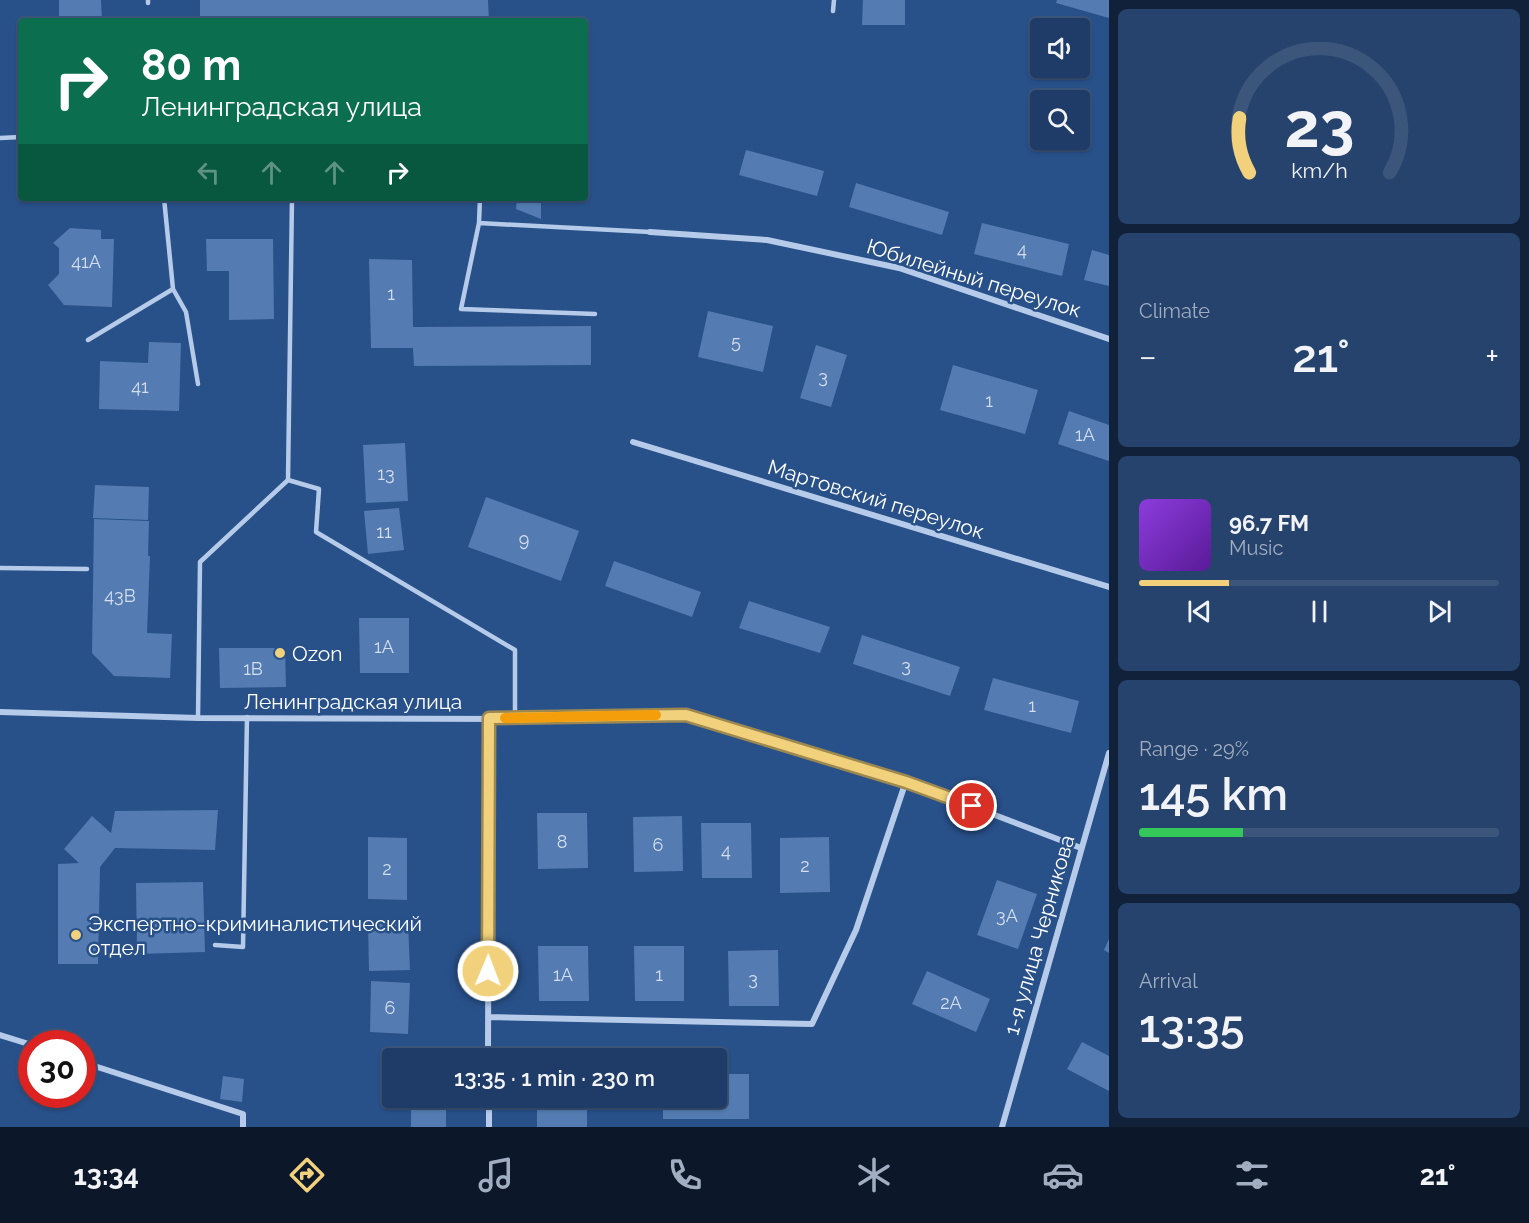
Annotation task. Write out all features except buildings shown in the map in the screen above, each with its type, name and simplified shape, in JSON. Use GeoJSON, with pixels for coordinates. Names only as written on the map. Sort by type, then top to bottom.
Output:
{"type":"FeatureCollection","features":[{"type":"Feature","properties":{"kind":"street","name":"Юбилейный переулок"},"geometry":{"type":"LineString","coordinates":[[650,232],[767,240],[899,268],[1109,339]]}},
{"type":"Feature","properties":{"kind":"street","name":"Мартовский переулок"},"geometry":{"type":"LineString","coordinates":[[633,442],[1109,587]]}},
{"type":"Feature","properties":{"kind":"street","name":"Ленинградская улица"},"geometry":{"type":"LineString","coordinates":[[0,712],[198,718],[515,718],[686,715],[906,782],[1081,848]]}},
{"type":"Feature","properties":{"kind":"street"},"geometry":{"type":"LineString","coordinates":[[488,1048],[489,718]]}},
{"type":"Feature","properties":{"kind":"street","name":"1-я улица Черникова"},"geometry":{"type":"LineString","coordinates":[[1002,1127],[1109,753]]}},
{"type":"Feature","properties":{"kind":"street"},"geometry":{"type":"LineString","coordinates":[[488,1017],[812,1024],[856,930],[906,782]]}},
{"type":"Feature","properties":{"kind":"street"},"geometry":{"type":"LineString","coordinates":[[0,1035],[18,1041]]}},
{"type":"Feature","properties":{"kind":"street"},"geometry":{"type":"LineString","coordinates":[[96,1067],[243,1114],[243,1127]]}},
{"type":"Feature","properties":{"kind":"street"},"geometry":{"type":"LineString","coordinates":[[489,1108],[489,1127]]}},
{"type":"Feature","properties":{"kind":"lane"},"geometry":{"type":"LineString","coordinates":[[833,11],[834,0]]}},
{"type":"Feature","properties":{"kind":"lane"},"geometry":{"type":"LineString","coordinates":[[0,138],[18,137]]}},
{"type":"Feature","properties":{"kind":"lane"},"geometry":{"type":"LineString","coordinates":[[164,201],[173,289],[186,312],[198,384]]}},
{"type":"Feature","properties":{"kind":"lane"},"geometry":{"type":"LineString","coordinates":[[198,718],[200,562],[288,480],[292,201]]}},
{"type":"Feature","properties":{"kind":"lane"},"geometry":{"type":"LineString","coordinates":[[480,201],[479,223],[461,309],[594,314]]}},
{"type":"Feature","properties":{"kind":"lane"},"geometry":{"type":"LineString","coordinates":[[479,223],[650,232]]}},
{"type":"Feature","properties":{"kind":"lane"},"geometry":{"type":"LineString","coordinates":[[88,340],[173,289]]}},
{"type":"Feature","properties":{"kind":"lane"},"geometry":{"type":"LineString","coordinates":[[288,480],[319,489],[316,532],[515,650],[515,718]]}},
{"type":"Feature","properties":{"kind":"lane"},"geometry":{"type":"LineString","coordinates":[[0,568],[87,569]]}},
{"type":"Feature","properties":{"kind":"lane"},"geometry":{"type":"LineString","coordinates":[[215,945],[243,946],[247,717]]}},
{"type":"Feature","properties":{"kind":"slow traffic"},"geometry":{"type":"LineString","coordinates":[[505,718],[656,715]]}},
{"type":"Feature","properties":{"kind":"place","name":"Ozon"},"geometry":{"type":"Point","coordinates":[280,653]}},
{"type":"Feature","properties":{"kind":"place","name":"Экспертно-криминалистический отдел"},"geometry":{"type":"Point","coordinates":[76,935]}},
{"type":"Feature","properties":{"kind":"route"},"geometry":{"type":"LineString","coordinates":[[488,971],[489,718],[686,715],[906,782],[972,806]]}}]}
